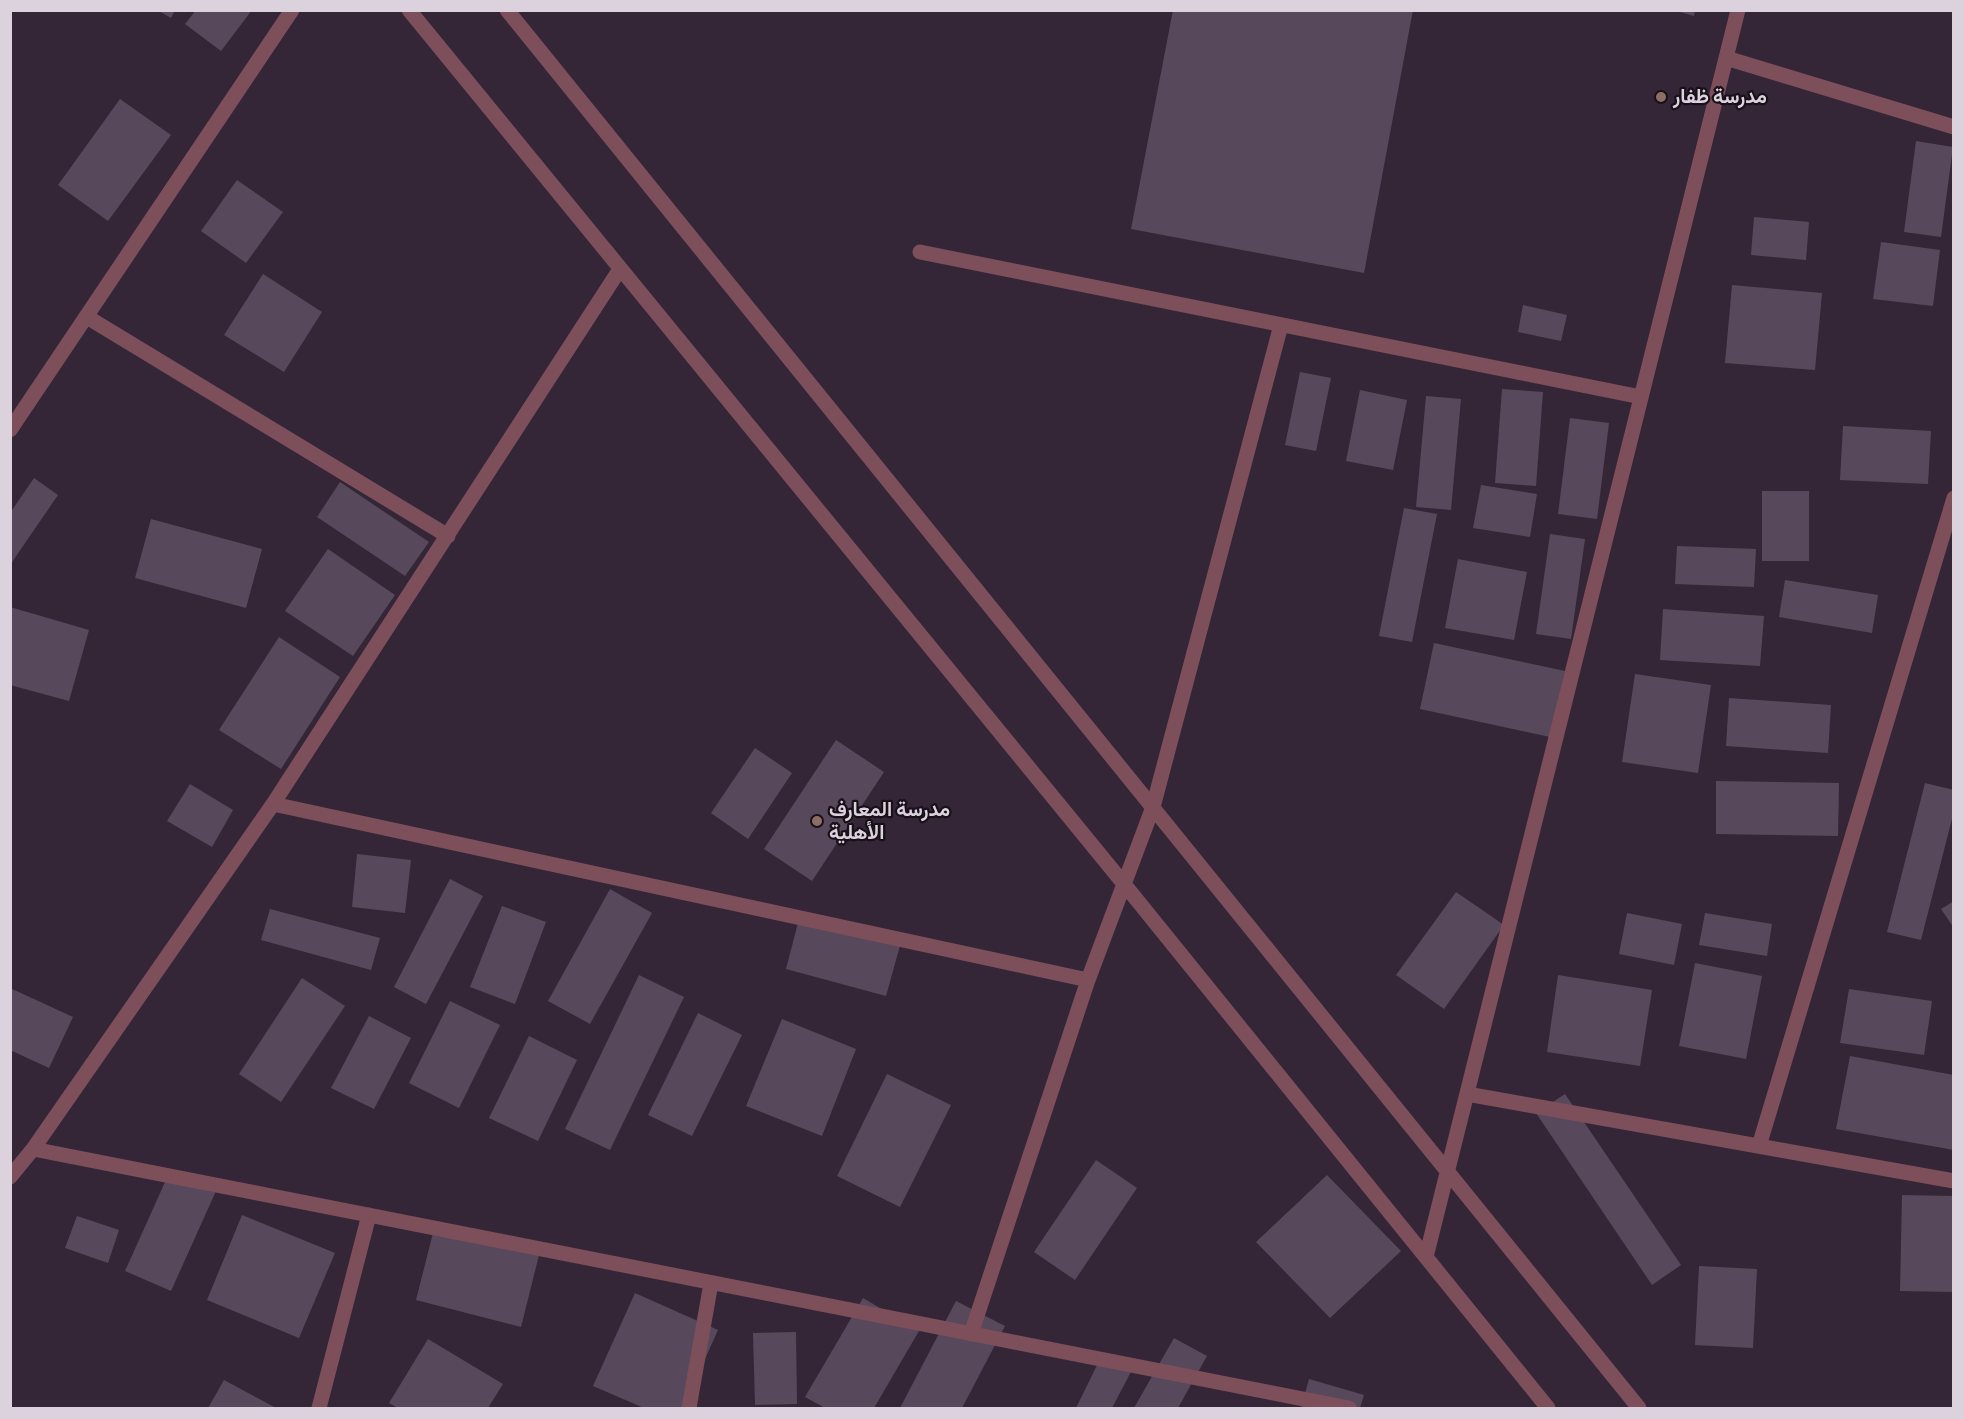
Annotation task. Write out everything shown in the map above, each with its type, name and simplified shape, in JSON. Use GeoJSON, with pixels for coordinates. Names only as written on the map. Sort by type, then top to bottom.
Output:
{"type":"FeatureCollection","features":[{"type":"Feature","properties":{"kind":"street"},"geometry":{"type":"LineString","coordinates":[[10,430],[292,10]]}},
{"type":"Feature","properties":{"kind":"street"},"geometry":{"type":"LineString","coordinates":[[409,10],[1124,884],[1548,1408]]}},
{"type":"Feature","properties":{"kind":"street"},"geometry":{"type":"LineString","coordinates":[[507,10],[1639,1408]]}},
{"type":"Feature","properties":{"kind":"street"},"geometry":{"type":"LineString","coordinates":[[1426,1257],[1738,10]]}},
{"type":"Feature","properties":{"kind":"street"},"geometry":{"type":"LineString","coordinates":[[1726,58],[1953,127]]}},
{"type":"Feature","properties":{"kind":"street"},"geometry":{"type":"LineString","coordinates":[[920,252],[1641,398]]}},
{"type":"Feature","properties":{"kind":"street"},"geometry":{"type":"LineString","coordinates":[[10,1177],[33,1149],[273,804],[620,269]]}},
{"type":"Feature","properties":{"kind":"street"},"geometry":{"type":"LineString","coordinates":[[87,317],[447,536]]}},
{"type":"Feature","properties":{"kind":"street"},"geometry":{"type":"LineString","coordinates":[[971,1334],[1088,980],[1153,807],[1281,325]]}},
{"type":"Feature","properties":{"kind":"street"},"geometry":{"type":"LineString","coordinates":[[1759,1146],[1953,498]]}},
{"type":"Feature","properties":{"kind":"street"},"geometry":{"type":"LineString","coordinates":[[273,804],[1088,980]]}},
{"type":"Feature","properties":{"kind":"street"},"geometry":{"type":"LineString","coordinates":[[1467,1094],[1953,1181]]}},
{"type":"Feature","properties":{"kind":"street"},"geometry":{"type":"LineString","coordinates":[[33,1149],[1349,1408]]}},
{"type":"Feature","properties":{"kind":"street"},"geometry":{"type":"LineString","coordinates":[[319,1408],[369,1215]]}},
{"type":"Feature","properties":{"kind":"street"},"geometry":{"type":"LineString","coordinates":[[689,1408],[711,1283]]}},
{"type":"Feature","properties":{"kind":"building"},"geometry":{"type":"Polygon","coordinates":[[[157,10],[175,10],[171,18],[157,10]]]}},
{"type":"Feature","properties":{"kind":"building"},"geometry":{"type":"Polygon","coordinates":[[[196,10],[252,10],[221,51],[185,24],[196,10]]]}},
{"type":"Feature","properties":{"kind":"building"},"geometry":{"type":"Polygon","coordinates":[[[1173,10],[1413,10],[1364,273],[1131,229],[1173,10]]]}},
{"type":"Feature","properties":{"kind":"building"},"geometry":{"type":"Polygon","coordinates":[[[1673,10],[1695,10],[1694,16],[1673,10]]]}},
{"type":"Feature","properties":{"kind":"building"},"geometry":{"type":"Polygon","coordinates":[[[120,99],[171,135],[108,221],[58,185],[120,99]]]}},
{"type":"Feature","properties":{"kind":"building"},"geometry":{"type":"Polygon","coordinates":[[[1916,141],[1953,147],[1941,237],[1904,232],[1916,141]]]}},
{"type":"Feature","properties":{"kind":"building"},"geometry":{"type":"Polygon","coordinates":[[[237,180],[283,212],[246,263],[201,231],[237,180]]]}},
{"type":"Feature","properties":{"kind":"building"},"geometry":{"type":"Polygon","coordinates":[[[1754,217],[1809,222],[1806,260],[1751,255],[1754,217]]]}},
{"type":"Feature","properties":{"kind":"building"},"geometry":{"type":"Polygon","coordinates":[[[1881,242],[1940,250],[1933,306],[1873,299],[1881,242]]]}},
{"type":"Feature","properties":{"kind":"building"},"geometry":{"type":"Polygon","coordinates":[[[263,274],[322,312],[284,372],[224,335],[263,274]]]}},
{"type":"Feature","properties":{"kind":"building"},"geometry":{"type":"Polygon","coordinates":[[[1732,285],[1822,293],[1815,370],[1725,363],[1732,285]]]}},
{"type":"Feature","properties":{"kind":"building"},"geometry":{"type":"Polygon","coordinates":[[[1523,305],[1567,315],[1561,341],[1518,332],[1523,305]]]}},
{"type":"Feature","properties":{"kind":"building"},"geometry":{"type":"Polygon","coordinates":[[[1300,372],[1331,378],[1316,451],[1285,445],[1300,372]]]}},
{"type":"Feature","properties":{"kind":"building"},"geometry":{"type":"Polygon","coordinates":[[[1502,389],[1543,392],[1536,486],[1495,483],[1502,389]]]}},
{"type":"Feature","properties":{"kind":"building"},"geometry":{"type":"Polygon","coordinates":[[[1360,390],[1407,400],[1393,470],[1346,461],[1360,390]]]}},
{"type":"Feature","properties":{"kind":"building"},"geometry":{"type":"Polygon","coordinates":[[[1426,396],[1461,399],[1451,510],[1416,507],[1426,396]]]}},
{"type":"Feature","properties":{"kind":"building"},"geometry":{"type":"Polygon","coordinates":[[[1570,418],[1609,423],[1597,519],[1558,514],[1570,418]]]}},
{"type":"Feature","properties":{"kind":"building"},"geometry":{"type":"Polygon","coordinates":[[[1843,426],[1931,431],[1928,484],[1840,480],[1843,426]]]}},
{"type":"Feature","properties":{"kind":"building"},"geometry":{"type":"Polygon","coordinates":[[[34,478],[58,495],[10,565],[10,513],[34,478]]]}},
{"type":"Feature","properties":{"kind":"building"},"geometry":{"type":"Polygon","coordinates":[[[340,482],[429,542],[405,576],[317,517],[340,482]]]}},
{"type":"Feature","properties":{"kind":"building"},"geometry":{"type":"Polygon","coordinates":[[[1481,485],[1537,494],[1530,537],[1473,528],[1481,485]]]}},
{"type":"Feature","properties":{"kind":"building"},"geometry":{"type":"Polygon","coordinates":[[[1762,491],[1809,491],[1809,561],[1762,561],[1762,491]]]}},
{"type":"Feature","properties":{"kind":"building"},"geometry":{"type":"Polygon","coordinates":[[[1404,508],[1437,514],[1412,642],[1379,636],[1404,508]]]}},
{"type":"Feature","properties":{"kind":"building"},"geometry":{"type":"Polygon","coordinates":[[[151,519],[262,549],[246,608],[135,578],[151,519]]]}},
{"type":"Feature","properties":{"kind":"building"},"geometry":{"type":"Polygon","coordinates":[[[1550,534],[1585,539],[1571,639],[1536,634],[1550,534]]]}},
{"type":"Feature","properties":{"kind":"building"},"geometry":{"type":"Polygon","coordinates":[[[1677,546],[1756,549],[1754,587],[1675,584],[1677,546]]]}},
{"type":"Feature","properties":{"kind":"building"},"geometry":{"type":"Polygon","coordinates":[[[328,549],[395,595],[353,656],[285,611],[328,549]]]}},
{"type":"Feature","properties":{"kind":"building"},"geometry":{"type":"Polygon","coordinates":[[[1458,559],[1527,572],[1514,640],[1445,628],[1458,559]]]}},
{"type":"Feature","properties":{"kind":"building"},"geometry":{"type":"Polygon","coordinates":[[[1785,580],[1878,595],[1872,633],[1779,617],[1785,580]]]}},
{"type":"Feature","properties":{"kind":"building"},"geometry":{"type":"Polygon","coordinates":[[[10,607],[89,630],[69,701],[10,685],[10,607]]]}},
{"type":"Feature","properties":{"kind":"building"},"geometry":{"type":"Polygon","coordinates":[[[1663,609],[1764,616],[1760,666],[1660,660],[1663,609]]]}},
{"type":"Feature","properties":{"kind":"building"},"geometry":{"type":"Polygon","coordinates":[[[279,637],[340,677],[281,769],[219,730],[279,637]]]}},
{"type":"Feature","properties":{"kind":"building"},"geometry":{"type":"Polygon","coordinates":[[[1434,643],[1565,671],[1550,737],[1420,709],[1434,643]]]}},
{"type":"Feature","properties":{"kind":"building"},"geometry":{"type":"Polygon","coordinates":[[[1635,674],[1711,685],[1698,773],[1622,762],[1635,674]]]}},
{"type":"Feature","properties":{"kind":"building"},"geometry":{"type":"Polygon","coordinates":[[[1729,698],[1831,705],[1828,753],[1726,746],[1729,698]]]}},
{"type":"Feature","properties":{"kind":"building"},"geometry":{"type":"Polygon","coordinates":[[[836,740],[884,772],[812,881],[764,849],[836,740]]]}},
{"type":"Feature","properties":{"kind":"building"},"geometry":{"type":"Polygon","coordinates":[[[755,748],[792,773],[748,839],[711,813],[755,748]]]}},
{"type":"Feature","properties":{"kind":"building"},"geometry":{"type":"Polygon","coordinates":[[[1716,781],[1839,783],[1838,836],[1716,834],[1716,781]]]}},
{"type":"Feature","properties":{"kind":"building"},"geometry":{"type":"Polygon","coordinates":[[[1925,783],[1954,790],[1954,811],[1921,940],[1887,932],[1925,783]]]}},
{"type":"Feature","properties":{"kind":"building"},"geometry":{"type":"Polygon","coordinates":[[[190,784],[233,810],[212,847],[167,821],[190,784]]]}},
{"type":"Feature","properties":{"kind":"building"},"geometry":{"type":"Polygon","coordinates":[[[357,854],[411,860],[405,913],[352,907],[357,854]]]}},
{"type":"Feature","properties":{"kind":"building"},"geometry":{"type":"Polygon","coordinates":[[[450,879],[483,896],[426,1004],[394,987],[450,879]]]}},
{"type":"Feature","properties":{"kind":"building"},"geometry":{"type":"Polygon","coordinates":[[[610,889],[652,913],[590,1024],[548,1001],[610,889]]]}},
{"type":"Feature","properties":{"kind":"building"},"geometry":{"type":"Polygon","coordinates":[[[1456,892],[1504,925],[1444,1009],[1396,975],[1456,892]]]}},
{"type":"Feature","properties":{"kind":"building"},"geometry":{"type":"Polygon","coordinates":[[[1954,901],[1954,928],[1941,909],[1954,901]]]}},
{"type":"Feature","properties":{"kind":"building"},"geometry":{"type":"Polygon","coordinates":[[[502,906],[546,922],[515,1004],[470,987],[502,906]]]}},
{"type":"Feature","properties":{"kind":"building"},"geometry":{"type":"Polygon","coordinates":[[[270,909],[380,938],[371,970],[261,940],[270,909]]]}},
{"type":"Feature","properties":{"kind":"building"},"geometry":{"type":"Polygon","coordinates":[[[1627,913],[1682,924],[1674,965],[1619,954],[1627,913]]]}},
{"type":"Feature","properties":{"kind":"building"},"geometry":{"type":"Polygon","coordinates":[[[1705,913],[1772,924],[1767,956],[1699,945],[1705,913]]]}},
{"type":"Feature","properties":{"kind":"building"},"geometry":{"type":"Polygon","coordinates":[[[800,915],[901,942],[886,996],[786,969],[800,915]]]}},
{"type":"Feature","properties":{"kind":"building"},"geometry":{"type":"Polygon","coordinates":[[[1695,963],[1762,976],[1746,1059],[1679,1046],[1695,963]]]}},
{"type":"Feature","properties":{"kind":"building"},"geometry":{"type":"Polygon","coordinates":[[[639,975],[684,997],[610,1150],[565,1129],[639,975]]]}},
{"type":"Feature","properties":{"kind":"building"},"geometry":{"type":"Polygon","coordinates":[[[1558,975],[1652,990],[1640,1066],[1547,1052],[1558,975]]]}},
{"type":"Feature","properties":{"kind":"building"},"geometry":{"type":"Polygon","coordinates":[[[302,978],[345,1006],[281,1102],[239,1074],[302,978]]]}},
{"type":"Feature","properties":{"kind":"building"},"geometry":{"type":"Polygon","coordinates":[[[10,988],[73,1017],[49,1068],[10,1050],[10,988]]]}},
{"type":"Feature","properties":{"kind":"building"},"geometry":{"type":"Polygon","coordinates":[[[1849,989],[1932,1001],[1924,1055],[1840,1043],[1849,989]]]}},
{"type":"Feature","properties":{"kind":"building"},"geometry":{"type":"Polygon","coordinates":[[[450,1001],[500,1025],[459,1108],[409,1083],[450,1001]]]}},
{"type":"Feature","properties":{"kind":"building"},"geometry":{"type":"Polygon","coordinates":[[[698,1013],[742,1035],[692,1136],[648,1115],[698,1013]]]}},
{"type":"Feature","properties":{"kind":"building"},"geometry":{"type":"Polygon","coordinates":[[[369,1016],[411,1038],[374,1109],[331,1088],[369,1016]]]}},
{"type":"Feature","properties":{"kind":"building"},"geometry":{"type":"Polygon","coordinates":[[[782,1019],[856,1049],[822,1136],[746,1106],[782,1019]]]}},
{"type":"Feature","properties":{"kind":"building"},"geometry":{"type":"Polygon","coordinates":[[[529,1036],[577,1060],[538,1141],[489,1118],[529,1036]]]}},
{"type":"Feature","properties":{"kind":"building"},"geometry":{"type":"Polygon","coordinates":[[[1850,1056],[1954,1075],[1954,1150],[1836,1129],[1850,1056]]]}},
{"type":"Feature","properties":{"kind":"building"},"geometry":{"type":"Polygon","coordinates":[[[887,1074],[951,1105],[900,1207],[837,1176],[887,1074]]]}},
{"type":"Feature","properties":{"kind":"building"},"geometry":{"type":"Polygon","coordinates":[[[1565,1094],[1681,1265],[1652,1285],[1536,1113],[1565,1094]]]}},
{"type":"Feature","properties":{"kind":"building"},"geometry":{"type":"Polygon","coordinates":[[[1096,1160],[1137,1188],[1075,1280],[1034,1252],[1096,1160]]]}},
{"type":"Feature","properties":{"kind":"building"},"geometry":{"type":"Polygon","coordinates":[[[170,1171],[216,1191],[171,1291],[125,1271],[170,1171]]]}},
{"type":"Feature","properties":{"kind":"building"},"geometry":{"type":"Polygon","coordinates":[[[1327,1175],[1401,1251],[1330,1318],[1256,1242],[1327,1175]]]}},
{"type":"Feature","properties":{"kind":"building"},"geometry":{"type":"Polygon","coordinates":[[[1902,1195],[1954,1196],[1954,1292],[1900,1291],[1902,1195]]]}},
{"type":"Feature","properties":{"kind":"building"},"geometry":{"type":"Polygon","coordinates":[[[242,1215],[335,1253],[299,1338],[207,1300],[242,1215]]]}},
{"type":"Feature","properties":{"kind":"building"},"geometry":{"type":"Polygon","coordinates":[[[77,1216],[119,1230],[108,1263],[65,1248],[77,1216]]]}},
{"type":"Feature","properties":{"kind":"building"},"geometry":{"type":"Polygon","coordinates":[[[436,1221],[541,1247],[521,1327],[416,1300],[436,1221]]]}},
{"type":"Feature","properties":{"kind":"building"},"geometry":{"type":"Polygon","coordinates":[[[1699,1266],[1757,1269],[1753,1348],[1695,1345],[1699,1266]]]}},
{"type":"Feature","properties":{"kind":"building"},"geometry":{"type":"Polygon","coordinates":[[[635,1293],[718,1330],[683,1408],[644,1408],[593,1386],[635,1293]]]}},
{"type":"Feature","properties":{"kind":"building"},"geometry":{"type":"Polygon","coordinates":[[[863,1298],[919,1331],[874,1408],[825,1408],[805,1397],[863,1298]]]}},
{"type":"Feature","properties":{"kind":"building"},"geometry":{"type":"Polygon","coordinates":[[[956,1301],[1005,1326],[962,1408],[900,1408],[956,1301]]]}},
{"type":"Feature","properties":{"kind":"building"},"geometry":{"type":"Polygon","coordinates":[[[796,1332],[797,1404],[755,1405],[753,1333],[796,1332]]]}},
{"type":"Feature","properties":{"kind":"building"},"geometry":{"type":"Polygon","coordinates":[[[1174,1338],[1207,1356],[1178,1408],[1134,1408],[1174,1338]]]}},
{"type":"Feature","properties":{"kind":"building"},"geometry":{"type":"Polygon","coordinates":[[[428,1339],[503,1384],[488,1408],[398,1408],[389,1403],[428,1339]]]}},
{"type":"Feature","properties":{"kind":"building"},"geometry":{"type":"Polygon","coordinates":[[[1103,1353],[1133,1368],[1112,1408],[1076,1408],[1103,1353]]]}},
{"type":"Feature","properties":{"kind":"building"},"geometry":{"type":"Polygon","coordinates":[[[1309,1379],[1364,1395],[1360,1408],[1301,1408],[1309,1379]]]}},
{"type":"Feature","properties":{"kind":"building"},"geometry":{"type":"Polygon","coordinates":[[[224,1380],[276,1408],[208,1408],[224,1380]]]}},
{"type":"Feature","properties":{"kind":"place","name":"مدرسة ظفار"},"geometry":{"type":"Point","coordinates":[1661,97]}},
{"type":"Feature","properties":{"kind":"place","name":"مدرسة المعارف الأهلية"},"geometry":{"type":"Point","coordinates":[817,821]}}]}
